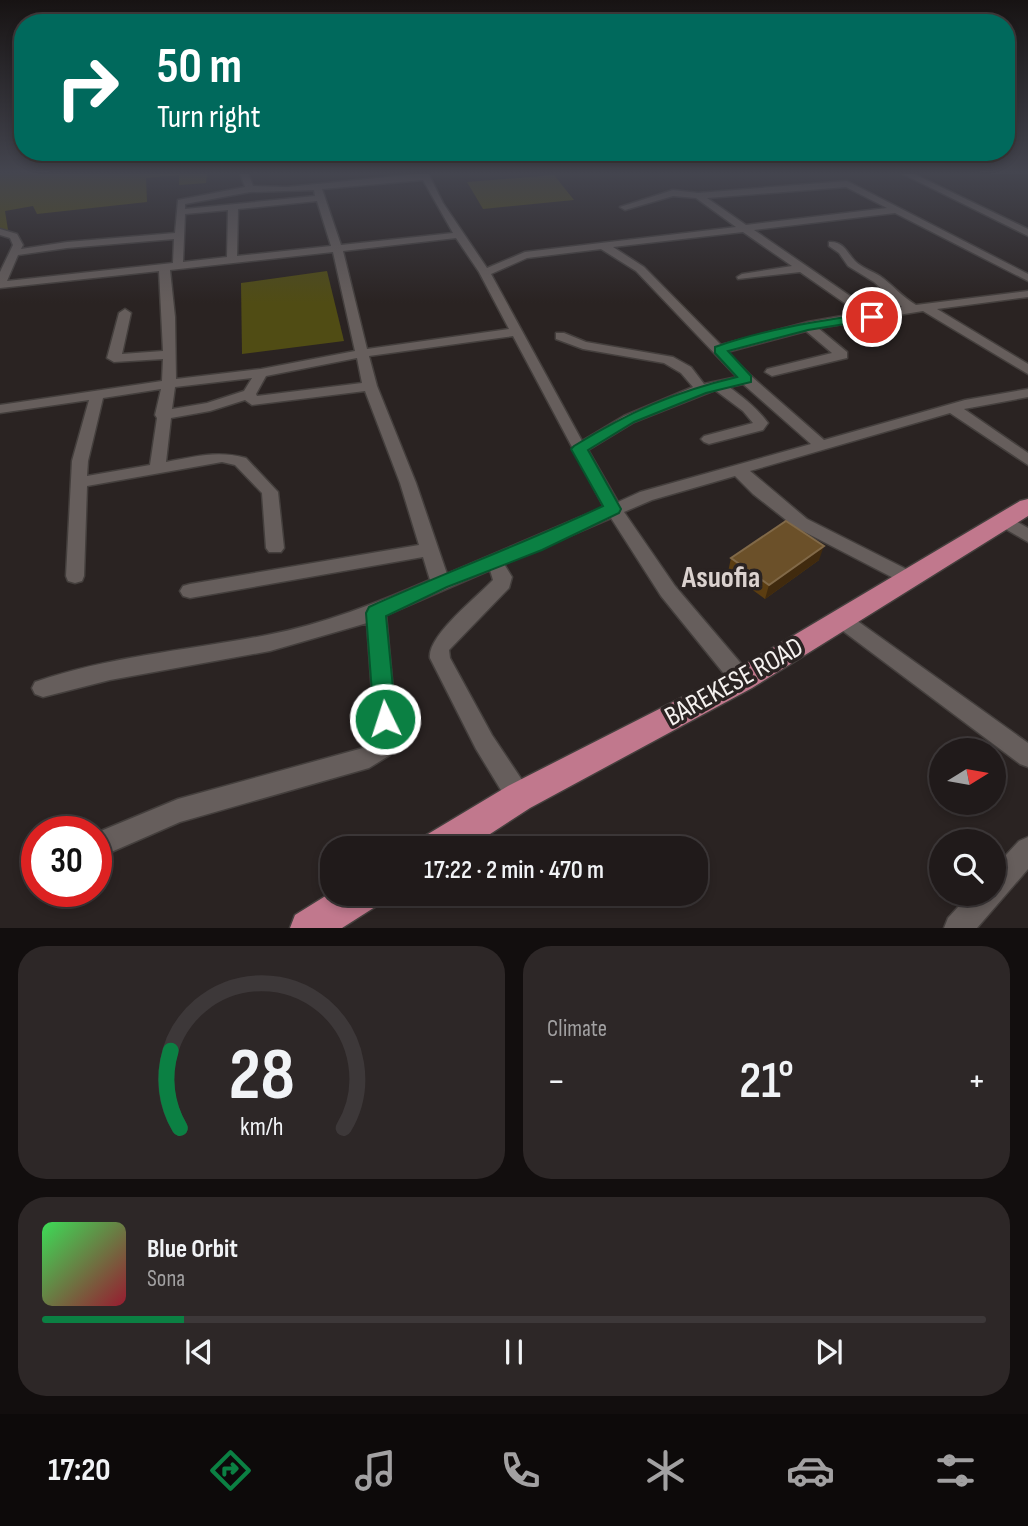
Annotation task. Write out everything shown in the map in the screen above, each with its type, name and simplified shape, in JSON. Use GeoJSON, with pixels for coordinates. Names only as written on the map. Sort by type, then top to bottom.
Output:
{"type":"FeatureCollection","features":[{"type":"Feature","properties":{"kind":"main road","name":"BAREKESE ROAD"},"geometry":{"type":"LineString","coordinates":[[456,836],[519,797],[742,680],[1028,506]]}},
{"type":"Feature","properties":{"kind":"main road"},"geometry":{"type":"LineString","coordinates":[[308,928],[343,906]]}},
{"type":"Feature","properties":{"kind":"street"},"geometry":{"type":"LineString","coordinates":[[178,267],[181,216]]}},
{"type":"Feature","properties":{"kind":"street"},"geometry":{"type":"LineString","coordinates":[[232,261],[233,216]]}},
{"type":"Feature","properties":{"kind":"street"},"geometry":{"type":"LineString","coordinates":[[326,216],[337,248],[370,386],[440,582]]}},
{"type":"Feature","properties":{"kind":"street"},"geometry":{"type":"LineString","coordinates":[[446,216],[485,273],[612,509],[671,595],[742,680]]}},
{"type":"Feature","properties":{"kind":"street"},"geometry":{"type":"LineString","coordinates":[[728,216],[872,317]]}},
{"type":"Feature","properties":{"kind":"street"},"geometry":{"type":"LineString","coordinates":[[485,273],[525,255],[847,216]]}},
{"type":"Feature","properties":{"kind":"street"},"geometry":{"type":"LineString","coordinates":[[908,216],[1028,278]]}},
{"type":"Feature","properties":{"kind":"street"},"geometry":{"type":"LineString","coordinates":[[994,216],[1028,233]]}},
{"type":"Feature","properties":{"kind":"street"},"geometry":{"type":"LineString","coordinates":[[0,232],[18,240],[0,285]]}},
{"type":"Feature","properties":{"kind":"street"},"geometry":{"type":"LineString","coordinates":[[0,285],[458,234]]}},
{"type":"Feature","properties":{"kind":"street"},"geometry":{"type":"LineString","coordinates":[[15,253],[181,235]]}},
{"type":"Feature","properties":{"kind":"street"},"geometry":{"type":"LineString","coordinates":[[833,244],[843,251],[852,264],[878,280],[900,301],[921,309],[1028,370]]}},
{"type":"Feature","properties":{"kind":"street"},"geometry":{"type":"LineString","coordinates":[[602,245],[640,269],[746,379],[821,445]]}},
{"type":"Feature","properties":{"kind":"street"},"geometry":{"type":"LineString","coordinates":[[157,470],[162,415],[168,385],[164,268]]}},
{"type":"Feature","properties":{"kind":"street"},"geometry":{"type":"LineString","coordinates":[[742,278],[802,268]]}},
{"type":"Feature","properties":{"kind":"street"},"geometry":{"type":"LineString","coordinates":[[719,350],[748,340],[808,326],[1028,293]]}},
{"type":"Feature","properties":{"kind":"street"},"geometry":{"type":"LineString","coordinates":[[125,313],[114,358],[169,355]]}},
{"type":"Feature","properties":{"kind":"street"},"geometry":{"type":"LineString","coordinates":[[772,372],[842,355],[808,326]]}},
{"type":"Feature","properties":{"kind":"street"},"geometry":{"type":"LineString","coordinates":[[0,409],[261,373],[363,353],[516,332]]}},
{"type":"Feature","properties":{"kind":"street"},"geometry":{"type":"LineString","coordinates":[[560,336],[583,345],[645,355],[678,364],[701,390]]}},
{"type":"Feature","properties":{"kind":"street"},"geometry":{"type":"LineString","coordinates":[[162,415],[210,407],[249,394],[261,373]]}},
{"type":"Feature","properties":{"kind":"street"},"geometry":{"type":"LineString","coordinates":[[579,449],[629,418],[701,390],[746,379]]}},
{"type":"Feature","properties":{"kind":"street"},"geometry":{"type":"LineString","coordinates":[[249,394],[252,401],[256,401],[370,386]]}},
{"type":"Feature","properties":{"kind":"street"},"geometry":{"type":"LineString","coordinates":[[709,439],[758,427],[761,423],[748,408],[719,386]]}},
{"type":"Feature","properties":{"kind":"street"},"geometry":{"type":"LineString","coordinates":[[43,688],[110,671],[270,643],[376,613],[440,582],[535,546],[612,509],[821,445],[954,409],[1028,393]]}},
{"type":"Feature","properties":{"kind":"street"},"geometry":{"type":"LineString","coordinates":[[75,576],[80,461],[97,395]]}},
{"type":"Feature","properties":{"kind":"street"},"geometry":{"type":"LineString","coordinates":[[954,409],[1028,460]]}},
{"type":"Feature","properties":{"kind":"street"},"geometry":{"type":"LineString","coordinates":[[81,482],[222,457],[240,461],[270,492],[275,548]]}},
{"type":"Feature","properties":{"kind":"street"},"geometry":{"type":"LineString","coordinates":[[738,469],[758,490],[801,523],[909,579]]}},
{"type":"Feature","properties":{"kind":"street"},"geometry":{"type":"LineString","coordinates":[[1003,520],[1028,536]]}},
{"type":"Feature","properties":{"kind":"street"},"geometry":{"type":"LineString","coordinates":[[190,591],[430,549]]}},
{"type":"Feature","properties":{"kind":"street"},"geometry":{"type":"LineString","coordinates":[[494,562],[503,577],[502,583],[439,650],[440,657],[484,742],[519,797]]}},
{"type":"Feature","properties":{"kind":"street"},"geometry":{"type":"LineString","coordinates":[[112,839],[177,811],[369,757],[382,748],[386,735],[376,613]]}},
{"type":"Feature","properties":{"kind":"street"},"geometry":{"type":"LineString","coordinates":[[842,620],[1028,756]]}},
{"type":"Feature","properties":{"kind":"street"},"geometry":{"type":"LineString","coordinates":[[1006,875],[1028,850]]}},
{"type":"Feature","properties":{"kind":"street"},"geometry":{"type":"LineString","coordinates":[[958,928],[977,906]]}},
{"type":"Feature","properties":{"kind":"shaded area"},"geometry":{"type":"Polygon","coordinates":[[[0,216],[6,216],[8,230],[0,230],[0,216]]]}},
{"type":"Feature","properties":{"kind":"shaded area"},"geometry":{"type":"Polygon","coordinates":[[[327,271],[344,341],[242,354],[241,283],[327,271]]]}},
{"type":"Feature","properties":{"kind":"building"},"geometry":{"type":"Polygon","coordinates":[[[786,521],[824,546],[769,585],[731,558],[786,521]]]}},
{"type":"Feature","properties":{"kind":"district","name":"Asuofia"},"geometry":{"type":"Point","coordinates":[721,578]}},
{"type":"Feature","properties":{"kind":"route"},"geometry":{"type":"LineString","coordinates":[[385,719],[376,613],[440,582],[535,546],[612,509],[579,449],[629,418],[701,390],[746,379],[719,350],[748,340],[808,326],[872,317]]}}]}
